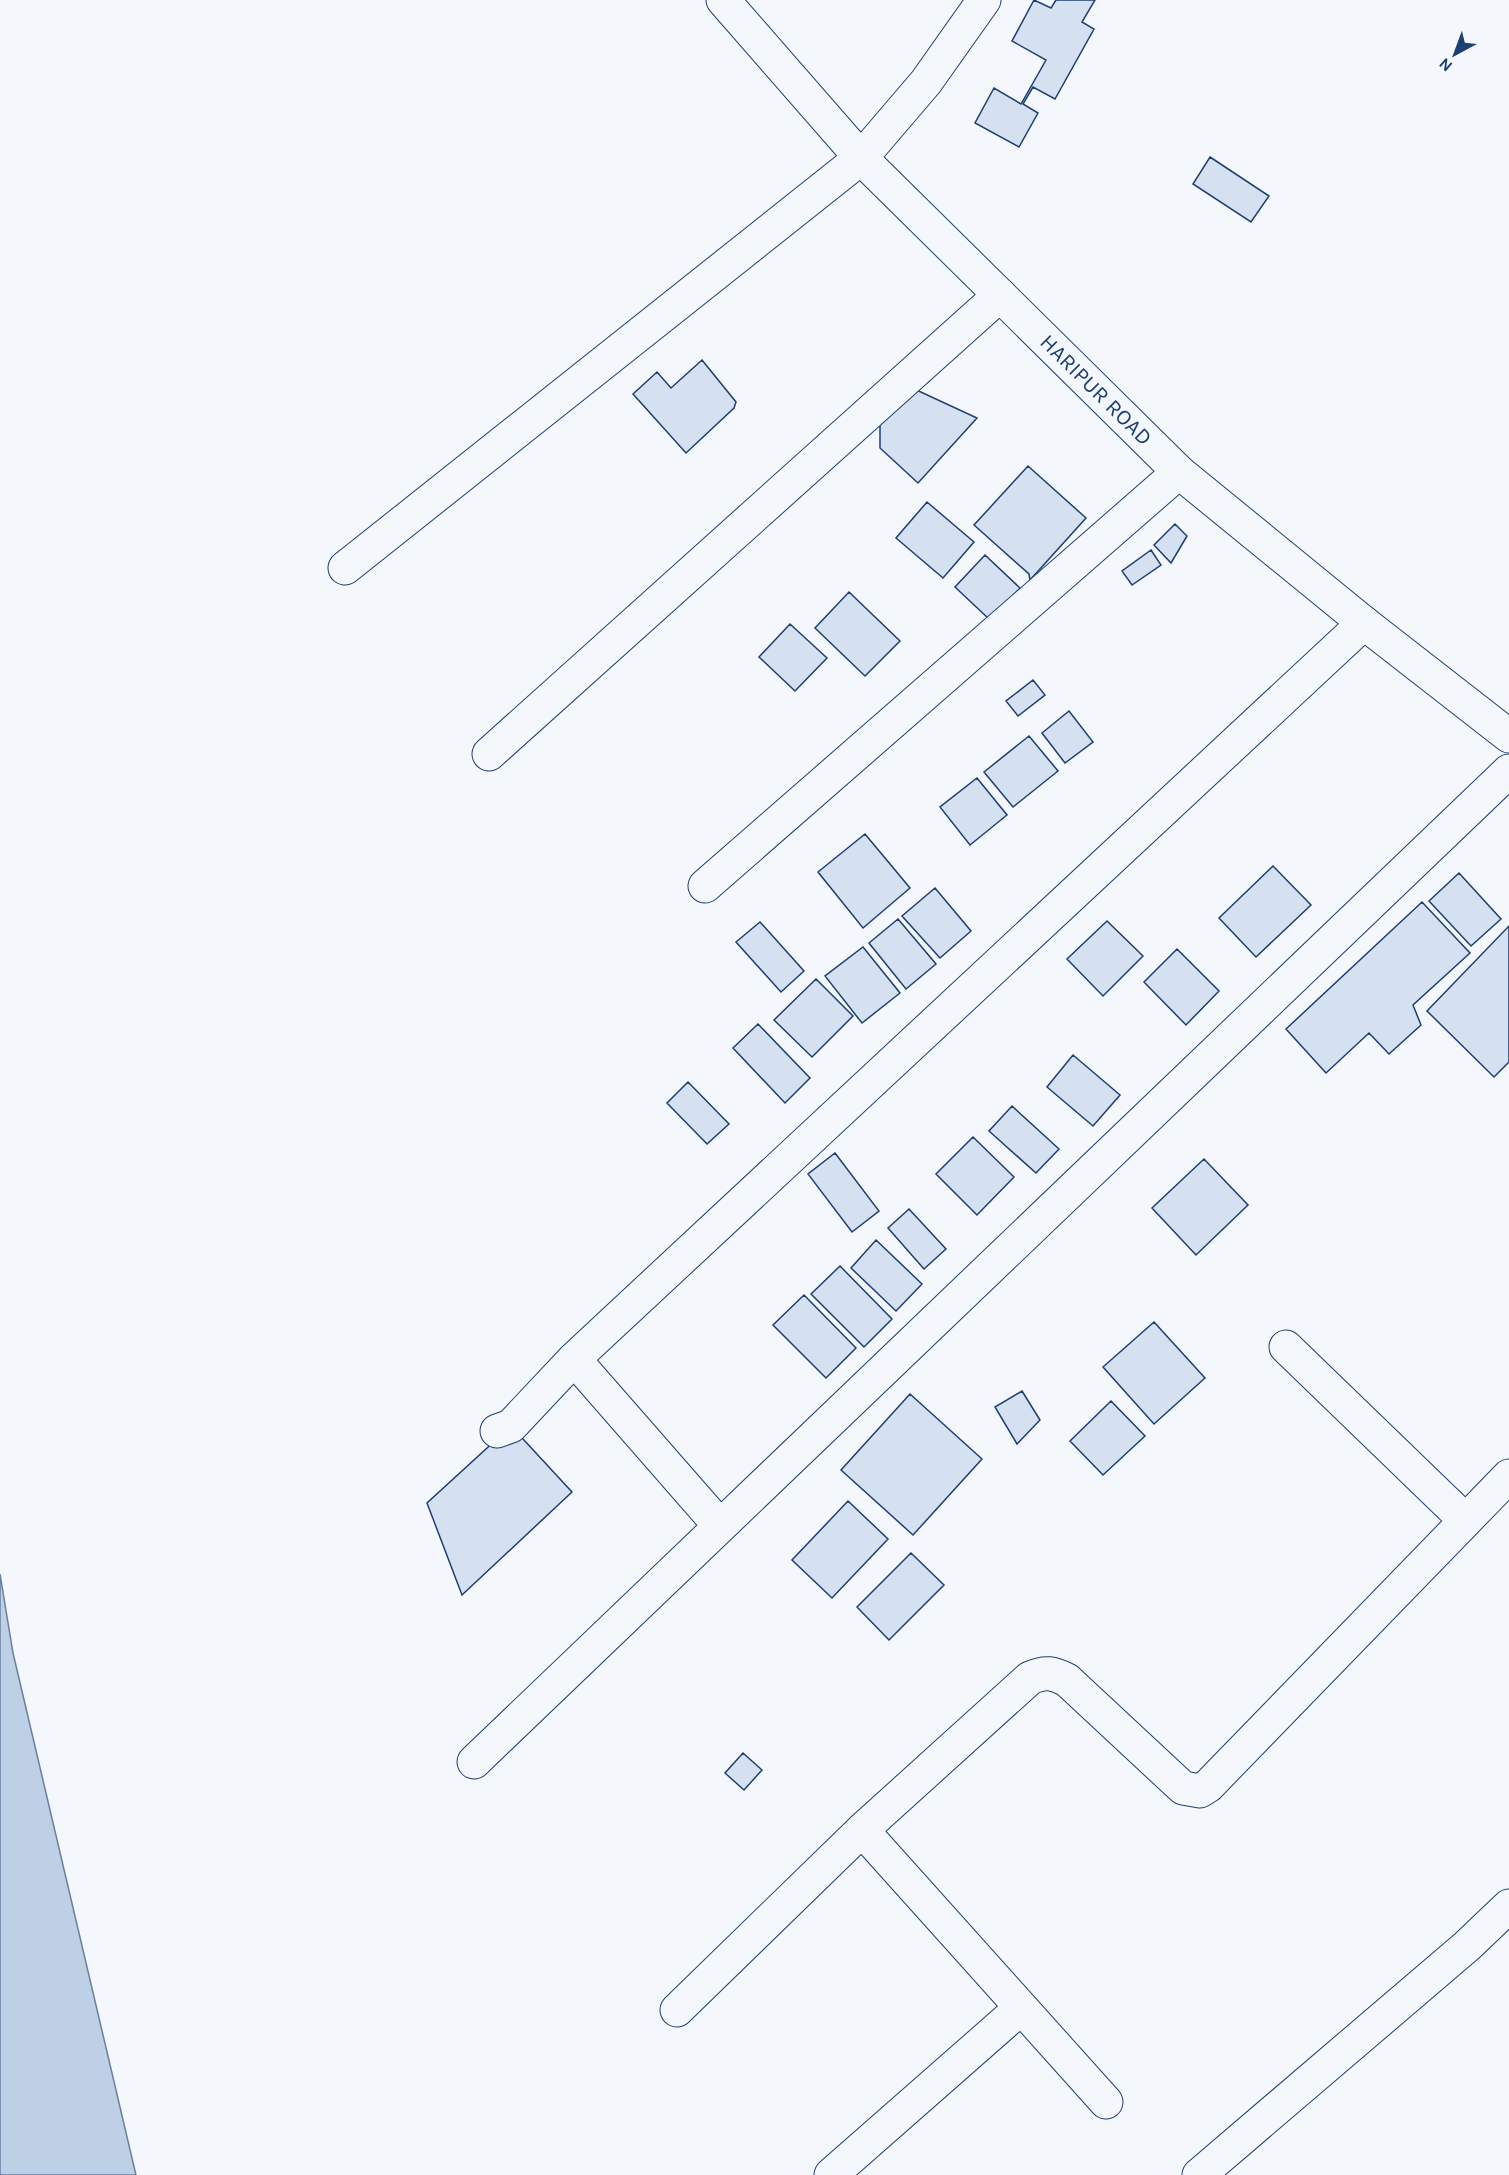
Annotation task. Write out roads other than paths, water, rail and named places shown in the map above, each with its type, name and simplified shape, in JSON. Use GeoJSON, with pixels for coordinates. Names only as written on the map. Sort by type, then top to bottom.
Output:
{"type":"FeatureCollection","features":[{"type":"Feature","properties":{"kind":"street","name":"HARIPUR ROAD"},"geometry":{"type":"LineString","coordinates":[[723,0],[861,158],[1179,472],[1509,736]]}},
{"type":"Feature","properties":{"kind":"street"},"geometry":{"type":"LineString","coordinates":[[345,568],[861,158],[926,82],[984,0]]}},
{"type":"Feature","properties":{"kind":"street"},"geometry":{"type":"LineString","coordinates":[[489,754],[1000,295]]}},
{"type":"Feature","properties":{"kind":"street"},"geometry":{"type":"LineString","coordinates":[[705,886],[1179,472]]}},
{"type":"Feature","properties":{"kind":"street"},"geometry":{"type":"LineString","coordinates":[[497,1431],[511,1426],[574,1359],[1365,623]]}},
{"type":"Feature","properties":{"kind":"street"},"geometry":{"type":"LineString","coordinates":[[474,1762],[1509,771]]}},
{"type":"Feature","properties":{"kind":"street"},"geometry":{"type":"LineString","coordinates":[[1286,1347],[1465,1520]]}},
{"type":"Feature","properties":{"kind":"street"},"geometry":{"type":"LineString","coordinates":[[574,1359],[720,1526]]}},
{"type":"Feature","properties":{"kind":"street"},"geometry":{"type":"LineString","coordinates":[[677,2010],[862,1830],[1030,1678],[1042,1673],[1053,1673],[1067,1680],[1183,1788],[1200,1791],[1208,1786],[1509,1476]]}},
{"type":"Feature","properties":{"kind":"street"},"geometry":{"type":"LineString","coordinates":[[862,1830],[1106,2102]]}},
{"type":"Feature","properties":{"kind":"street"},"geometry":{"type":"LineString","coordinates":[[1198,2175],[1467,1946],[1509,1906]]}},
{"type":"Feature","properties":{"kind":"street"},"geometry":{"type":"LineString","coordinates":[[831,2175],[1021,2008]]}},
{"type":"Feature","properties":{"kind":"water"},"geometry":{"type":"Polygon","coordinates":[[[0,1574],[13,1653],[136,2175],[0,2175],[0,1574]]]}}]}
